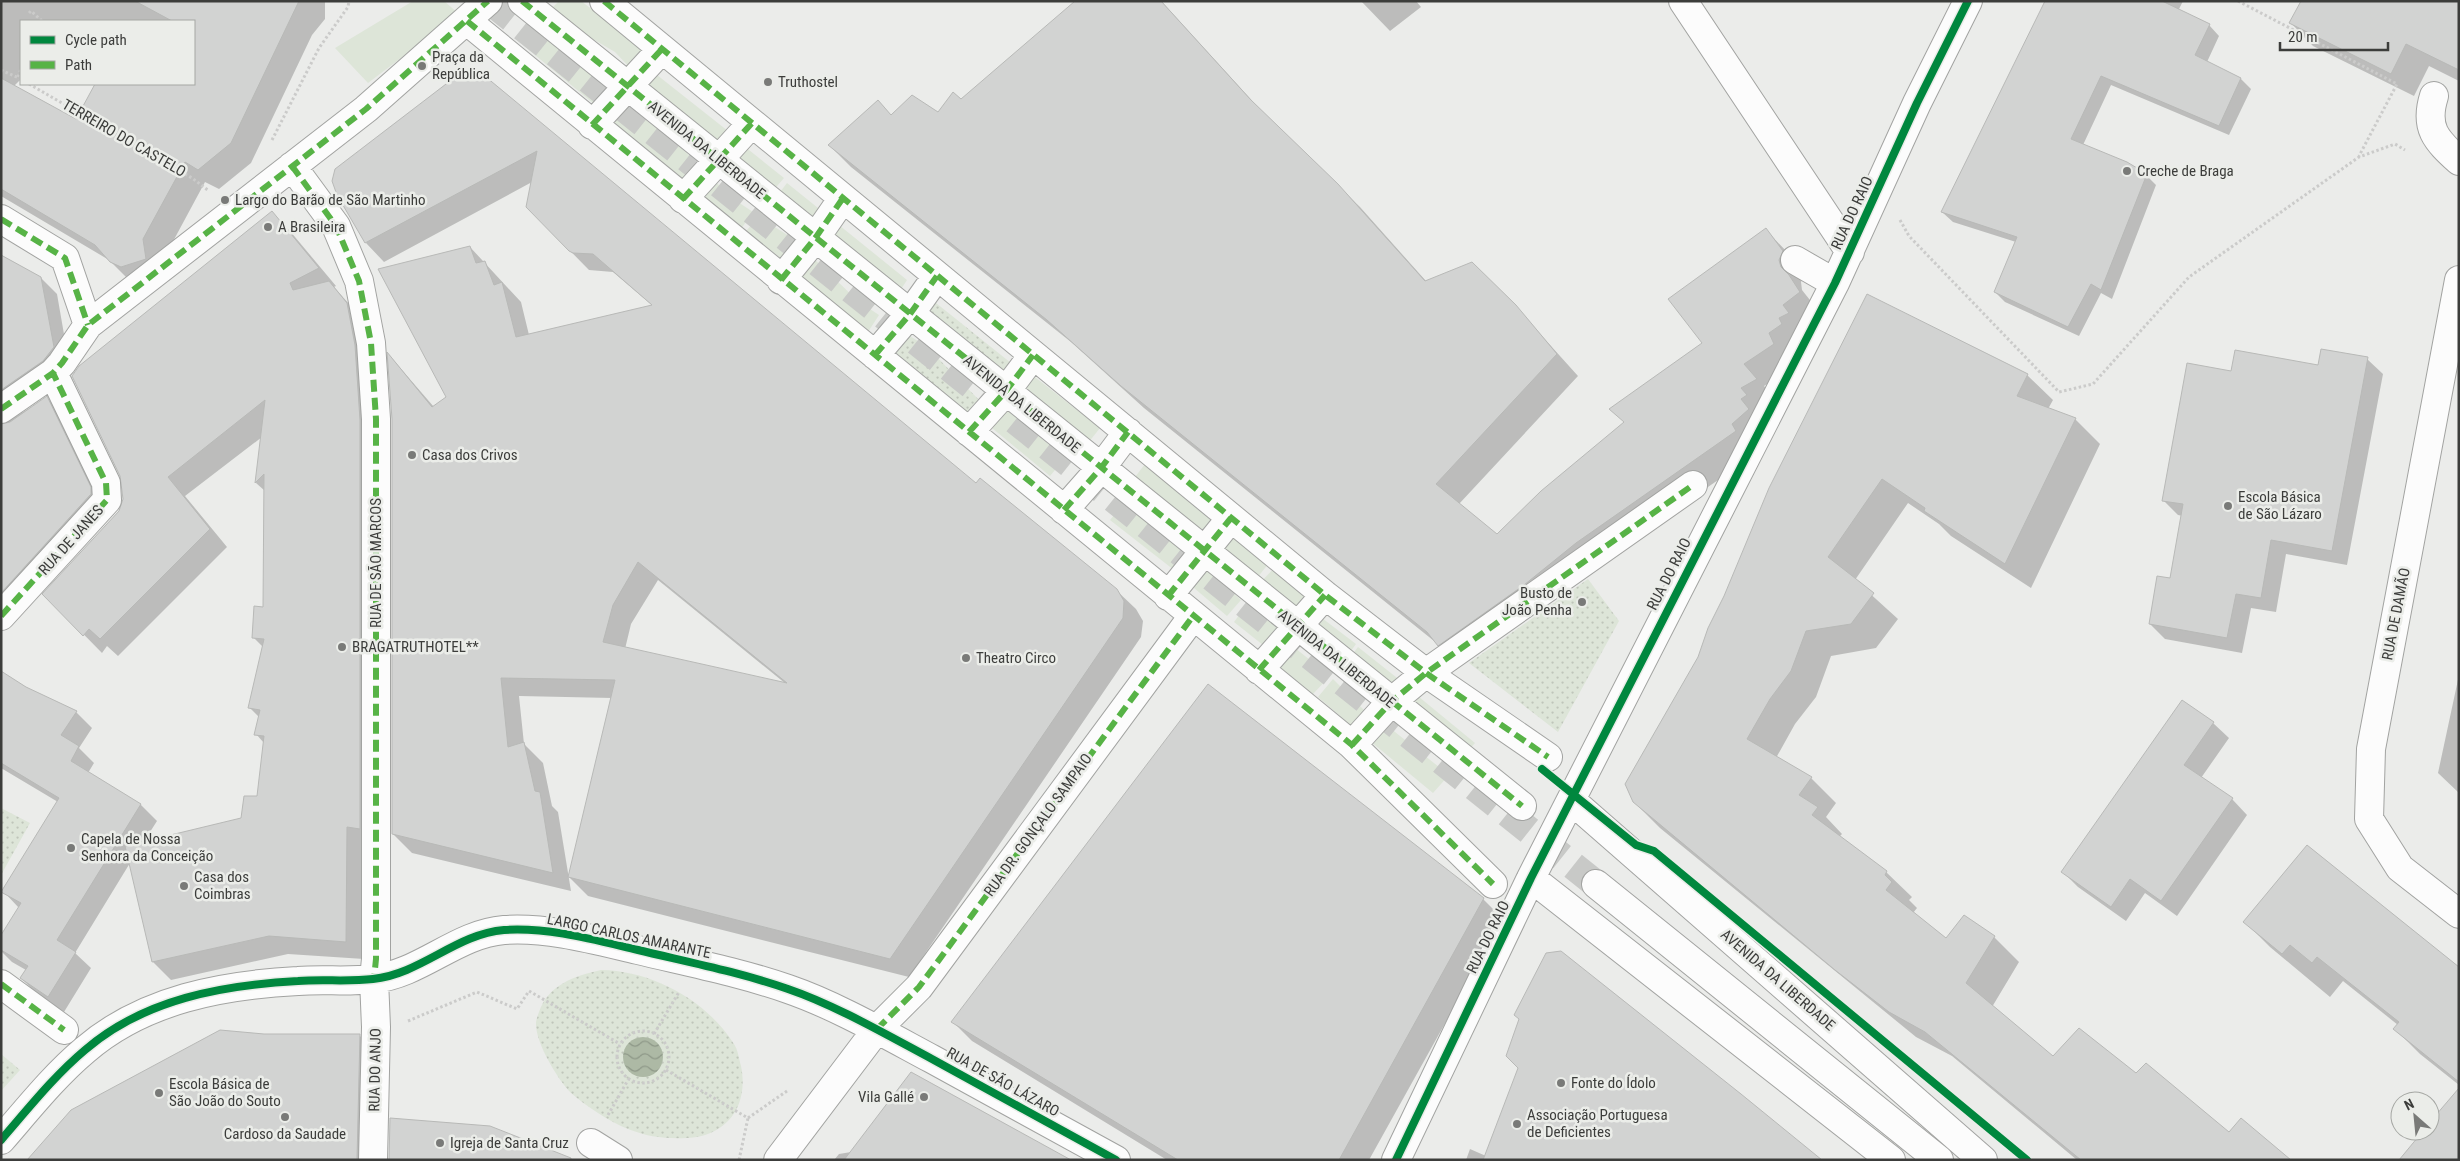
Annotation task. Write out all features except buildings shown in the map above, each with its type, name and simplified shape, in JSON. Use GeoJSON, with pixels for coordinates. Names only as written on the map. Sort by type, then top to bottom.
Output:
{"type":"FeatureCollection","features":[{"type":"Feature","properties":{"kind":"street"},"geometry":{"type":"LineString","coordinates":[[1,409],[58,368],[88,325],[366,109],[488,1]]}},
{"type":"Feature","properties":{"kind":"street","name":"AVENIDA DA LIBERDADE"},"geometry":{"type":"LineString","coordinates":[[522,1],[1522,806]]}},
{"type":"Feature","properties":{"kind":"street"},"geometry":{"type":"LineString","coordinates":[[604,1],[1325,595],[1426,673],[1548,757]]}},
{"type":"Feature","properties":{"kind":"street"},"geometry":{"type":"LineString","coordinates":[[1683,1],[1850,252]]}},
{"type":"Feature","properties":{"kind":"street","name":"RUA DO RAIO"},"geometry":{"type":"LineString","coordinates":[[1396,1160],[1531,878],[1850,252],[1917,103],[1968,1]]}},
{"type":"Feature","properties":{"kind":"street"},"geometry":{"type":"LineString","coordinates":[[467,21],[781,280],[1352,745],[1493,884]]}},
{"type":"Feature","properties":{"kind":"street"},"geometry":{"type":"LineString","coordinates":[[592,125],[662,49]]}},
{"type":"Feature","properties":{"kind":"street"},"geometry":{"type":"LineString","coordinates":[[2434,96],[2429,112],[2433,132],[2441,144],[2459,161]]}},
{"type":"Feature","properties":{"kind":"street"},"geometry":{"type":"LineString","coordinates":[[684,200],[752,123]]}},
{"type":"Feature","properties":{"kind":"street","name":"RUA DE SÃO MARCOS"},"geometry":{"type":"LineString","coordinates":[[292,166],[336,226],[359,281],[371,342],[376,419],[376,959],[374,979]]}},
{"type":"Feature","properties":{"kind":"street"},"geometry":{"type":"LineString","coordinates":[[781,280],[816,237],[843,198]]}},
{"type":"Feature","properties":{"kind":"street"},"geometry":{"type":"LineString","coordinates":[[1,219],[66,258],[88,325]]}},
{"type":"Feature","properties":{"kind":"street"},"geometry":{"type":"LineString","coordinates":[[1795,260],[1835,282]]}},
{"type":"Feature","properties":{"kind":"street"},"geometry":{"type":"LineString","coordinates":[[875,355],[910,314],[938,276]]}},
{"type":"Feature","properties":{"kind":"street","name":"RUA DE DAMÃO"},"geometry":{"type":"LineString","coordinates":[[2459,280],[2371,749],[2369,819],[2400,868],[2459,914]]}},
{"type":"Feature","properties":{"kind":"street"},"geometry":{"type":"LineString","coordinates":[[969,432],[1006,391],[1033,355]]}},
{"type":"Feature","properties":{"kind":"street","name":"RUA DE JANES"},"geometry":{"type":"LineString","coordinates":[[1,616],[107,500],[106,483],[58,368]]}},
{"type":"Feature","properties":{"kind":"street"},"geometry":{"type":"LineString","coordinates":[[1064,510],[1101,468],[1128,432]]}},
{"type":"Feature","properties":{"kind":"street"},"geometry":{"type":"LineString","coordinates":[[1352,745],[1391,702],[1426,673],[1694,485]]}},
{"type":"Feature","properties":{"kind":"street"},"geometry":{"type":"LineString","coordinates":[[1168,596],[1231,518]]}},
{"type":"Feature","properties":{"kind":"street"},"geometry":{"type":"LineString","coordinates":[[1259,670],[1325,595]]}},
{"type":"Feature","properties":{"kind":"street","name":"RUA DR. GONÇALO SAMPAIO"},"geometry":{"type":"LineString","coordinates":[[877,1030],[919,987],[1193,616]]}},
{"type":"Feature","properties":{"kind":"street","name":"AVENIDA DA LIBERDADE"},"geometry":{"type":"LineString","coordinates":[[1571,800],[1983,1160]]}},
{"type":"Feature","properties":{"kind":"street"},"geometry":{"type":"LineString","coordinates":[[1531,878],[1891,1160]]}},
{"type":"Feature","properties":{"kind":"street"},"geometry":{"type":"LineString","coordinates":[[1596,884],[1939,1160]]}},
{"type":"Feature","properties":{"kind":"street","name":"LARGO CARLOS AMARANTE"},"geometry":{"type":"LineString","coordinates":[[1,1140],[56,1077],[87,1048],[139,1013],[187,997],[235,987],[299,981],[374,979],[409,971],[437,955],[487,932],[528,930],[562,933],[695,963],[789,989],[877,1030]]}},
{"type":"Feature","properties":{"kind":"street","name":"RUA DO ANJO"},"geometry":{"type":"LineString","coordinates":[[373,1160],[376,1027],[374,979]]}},
{"type":"Feature","properties":{"kind":"street"},"geometry":{"type":"LineString","coordinates":[[1,984],[64,1030]]}},
{"type":"Feature","properties":{"kind":"street"},"geometry":{"type":"LineString","coordinates":[[778,1160],[877,1030]]}},
{"type":"Feature","properties":{"kind":"street","name":"RUA DE SÃO LÁZARO"},"geometry":{"type":"LineString","coordinates":[[877,1030],[1116,1160]]}},
{"type":"Feature","properties":{"kind":"street"},"geometry":{"type":"LineString","coordinates":[[591,1143],[618,1160]]}},
{"type":"Feature","properties":{"kind":"path"},"geometry":{"type":"LineString","coordinates":[[271,142],[319,48],[348,8],[349,1]]}},
{"type":"Feature","properties":{"kind":"path"},"geometry":{"type":"LineString","coordinates":[[2238,1],[2397,84],[2359,157]]}},
{"type":"Feature","properties":{"kind":"path"},"geometry":{"type":"LineString","coordinates":[[29,13],[31,11],[41,20]]}},
{"type":"Feature","properties":{"kind":"path"},"geometry":{"type":"LineString","coordinates":[[1,70],[19,78]]}},
{"type":"Feature","properties":{"kind":"path"},"geometry":{"type":"LineString","coordinates":[[1895,212],[1909,236],[2059,392],[2093,384],[2189,277],[2359,157],[2395,144],[2411,154]]}},
{"type":"Feature","properties":{"kind":"path"},"geometry":{"type":"LineString","coordinates":[[654,1034],[695,963]]}},
{"type":"Feature","properties":{"kind":"path"},"geometry":{"type":"LineString","coordinates":[[400,1024],[477,992],[517,1009],[529,991],[620,1044]]}},
{"type":"Feature","properties":{"kind":"path"},"geometry":{"type":"LineString","coordinates":[[641,1031],[654,1034],[662,1039],[667,1048],[669,1059],[666,1070],[659,1078],[648,1083],[637,1083],[628,1080],[620,1071],[616,1062],[620,1044],[629,1034],[641,1031]]}},
{"type":"Feature","properties":{"kind":"path"},"geometry":{"type":"LineString","coordinates":[[666,1070],[748,1118]]}},
{"type":"Feature","properties":{"kind":"path"},"geometry":{"type":"LineString","coordinates":[[607,1117],[628,1080]]}},
{"type":"Feature","properties":{"kind":"path"},"geometry":{"type":"LineString","coordinates":[[739,1160],[748,1118],[788,1090]]}},
{"type":"Feature","properties":{"kind":"shaded area"},"geometry":{"type":"Polygon","coordinates":[[[413,1],[444,1],[459,14],[368,83],[335,48],[413,1]]]}},
{"type":"Feature","properties":{"kind":"shaded area"},"geometry":{"type":"Polygon","coordinates":[[[559,1],[581,1],[648,52],[633,71],[615,52],[569,25],[553,7],[559,1]]]}},
{"type":"Feature","properties":{"kind":"shaded area"},"geometry":{"type":"Polygon","coordinates":[[[535,23],[613,92],[600,109],[517,40],[535,23]]]}},
{"type":"Feature","properties":{"kind":"shaded area"},"geometry":{"type":"Polygon","coordinates":[[[652,71],[733,135],[719,149],[640,84],[652,71]]]}},
{"type":"Feature","properties":{"kind":"shaded area"},"geometry":{"type":"Polygon","coordinates":[[[621,101],[675,142],[700,166],[685,183],[606,119],[621,101]]]}},
{"type":"Feature","properties":{"kind":"shaded area"},"geometry":{"type":"Polygon","coordinates":[[[744,146],[784,178],[771,193],[732,159],[744,146]]]}},
{"type":"Feature","properties":{"kind":"shaded area"},"geometry":{"type":"Polygon","coordinates":[[[716,182],[729,196],[753,212],[741,229],[701,197],[716,182]]]}},
{"type":"Feature","properties":{"kind":"shaded area"},"geometry":{"type":"Polygon","coordinates":[[[787,183],[823,212],[812,227],[777,196],[787,183]]]}},
{"type":"Feature","properties":{"kind":"shaded area"},"geometry":{"type":"Polygon","coordinates":[[[759,217],[797,241],[783,260],[746,231],[759,217]]]}},
{"type":"Feature","properties":{"kind":"shaded area"},"geometry":{"type":"Polygon","coordinates":[[[834,221],[907,280],[896,297],[824,235],[834,221]]]}},
{"type":"Feature","properties":{"kind":"shaded area"},"geometry":{"type":"Polygon","coordinates":[[[812,257],[858,301],[879,315],[868,332],[799,277],[812,257]]]}},
{"type":"Feature","properties":{"kind":"shaded area"},"geometry":{"type":"Polygon","coordinates":[[[931,299],[1011,363],[999,380],[919,314],[931,299]]]}},
{"type":"Feature","properties":{"kind":"shaded area"},"geometry":{"type":"Polygon","coordinates":[[[904,332],[927,347],[981,402],[970,415],[890,349],[904,332]]]}},
{"type":"Feature","properties":{"kind":"shaded area"},"geometry":{"type":"Polygon","coordinates":[[[1031,374],[1100,428],[1088,443],[1019,388],[1031,374]]]}},
{"type":"Feature","properties":{"kind":"shaded area"},"geometry":{"type":"Polygon","coordinates":[[[1001,405],[1065,458],[1050,476],[986,423],[1001,405]]]}},
{"type":"Feature","properties":{"kind":"shaded area"},"geometry":{"type":"Polygon","coordinates":[[[1145,464],[1212,518],[1199,535],[1132,481],[1145,464]]]}},
{"type":"Feature","properties":{"kind":"shaded area"},"geometry":{"type":"Polygon","coordinates":[[[1125,502],[1189,552],[1174,570],[1110,520],[1125,502]]]}},
{"type":"Feature","properties":{"kind":"shaded area"},"geometry":{"type":"Polygon","coordinates":[[[1229,531],[1269,563],[1257,578],[1217,546],[1229,531]]]}},
{"type":"Feature","properties":{"kind":"shaded area"},"geometry":{"type":"Polygon","coordinates":[[[1201,565],[1241,600],[1227,616],[1187,582],[1201,565]]]}},
{"type":"Feature","properties":{"kind":"shaded area"},"geometry":{"type":"Polygon","coordinates":[[[1274,568],[1308,598],[1293,617],[1260,583],[1274,568]]]}},
{"type":"Feature","properties":{"kind":"shaded area"},"geometry":{"type":"Polygon","coordinates":[[[1588,579],[1619,621],[1558,732],[1469,663],[1588,579]]]}},
{"type":"Feature","properties":{"kind":"shaded area"},"geometry":{"type":"Polygon","coordinates":[[[1246,606],[1283,631],[1268,649],[1234,622],[1246,606]]]}},
{"type":"Feature","properties":{"kind":"shaded area"},"geometry":{"type":"Polygon","coordinates":[[[1318,615],[1356,644],[1346,658],[1305,632],[1318,615]]]}},
{"type":"Feature","properties":{"kind":"shaded area"},"geometry":{"type":"Polygon","coordinates":[[[1290,644],[1330,676],[1313,694],[1273,662],[1290,644]]]}},
{"type":"Feature","properties":{"kind":"shaded area"},"geometry":{"type":"Polygon","coordinates":[[[1358,647],[1401,681],[1385,695],[1348,660],[1358,647]]]}},
{"type":"Feature","properties":{"kind":"shaded area"},"geometry":{"type":"Polygon","coordinates":[[[1333,679],[1367,713],[1354,728],[1318,697],[1333,679]]]}},
{"type":"Feature","properties":{"kind":"shaded area"},"geometry":{"type":"Polygon","coordinates":[[[1413,692],[1475,743],[1464,755],[1399,706],[1413,692]]]}},
{"type":"Feature","properties":{"kind":"shaded area"},"geometry":{"type":"Polygon","coordinates":[[[1385,724],[1449,775],[1433,793],[1370,741],[1385,724]]]}},
{"type":"Feature","properties":{"kind":"shaded area"},"geometry":{"type":"Polygon","coordinates":[[[1,808],[30,823],[1,875],[1,808]]]}},
{"type":"Feature","properties":{"kind":"shaded area"},"geometry":{"type":"Polygon","coordinates":[[[601,970],[640,976],[659,982],[693,1002],[709,1014],[722,1028],[734,1044],[743,1080],[742,1093],[738,1105],[724,1125],[701,1136],[664,1138],[650,1136],[635,1132],[606,1118],[571,1093],[566,1087],[543,1050],[537,1031],[537,1018],[543,1003],[555,988],[581,975],[601,970]]]}},
{"type":"Feature","properties":{"kind":"shaded area"},"geometry":{"type":"Polygon","coordinates":[[[1,1054],[20,1070],[1,1091],[1,1054]]]}},
{"type":"Feature","properties":{"kind":"water"},"geometry":{"type":"Polygon","coordinates":[[[647,1037],[654,1040],[660,1046],[663,1057],[662,1065],[654,1074],[647,1077],[639,1077],[632,1074],[624,1065],[623,1053],[626,1046],[635,1038],[647,1037]]]}},
{"type":"Feature","properties":{"kind":"tunnel"},"geometry":{"type":"LineString","coordinates":[[490,1],[1596,884]]}},
{"type":"Feature","properties":{"kind":"marked path"},"geometry":{"type":"LineString","coordinates":[[1,409],[53,373],[88,325],[366,109],[488,1]]}},
{"type":"Feature","properties":{"kind":"marked path"},"geometry":{"type":"LineString","coordinates":[[522,1],[1522,806]]}},
{"type":"Feature","properties":{"kind":"marked path"},"geometry":{"type":"LineString","coordinates":[[604,1],[1325,595],[1426,673],[1548,757]]}},
{"type":"Feature","properties":{"kind":"marked path"},"geometry":{"type":"LineString","coordinates":[[467,21],[1352,745],[1493,884]]}},
{"type":"Feature","properties":{"kind":"marked path"},"geometry":{"type":"LineString","coordinates":[[592,125],[662,49]]}},
{"type":"Feature","properties":{"kind":"marked path"},"geometry":{"type":"LineString","coordinates":[[683,199],[752,123]]}},
{"type":"Feature","properties":{"kind":"marked path"},"geometry":{"type":"LineString","coordinates":[[292,166],[336,226],[359,281],[371,343],[376,419],[376,959],[374,979]]}},
{"type":"Feature","properties":{"kind":"marked path"},"geometry":{"type":"LineString","coordinates":[[781,280],[816,237],[843,198]]}},
{"type":"Feature","properties":{"kind":"marked path"},"geometry":{"type":"LineString","coordinates":[[1,219],[65,258],[88,325]]}},
{"type":"Feature","properties":{"kind":"marked path"},"geometry":{"type":"LineString","coordinates":[[875,355],[910,314],[937,276]]}},
{"type":"Feature","properties":{"kind":"marked path"},"geometry":{"type":"LineString","coordinates":[[969,432],[1006,391],[1033,355]]}},
{"type":"Feature","properties":{"kind":"marked path"},"geometry":{"type":"LineString","coordinates":[[1,616],[107,500],[106,483],[53,373]]}},
{"type":"Feature","properties":{"kind":"marked path"},"geometry":{"type":"LineString","coordinates":[[1064,510],[1101,468],[1128,432]]}},
{"type":"Feature","properties":{"kind":"marked path"},"geometry":{"type":"LineString","coordinates":[[1352,745],[1391,702],[1426,673],[1693,485]]}},
{"type":"Feature","properties":{"kind":"marked path"},"geometry":{"type":"LineString","coordinates":[[1168,596],[1231,518]]}},
{"type":"Feature","properties":{"kind":"marked path"},"geometry":{"type":"LineString","coordinates":[[1259,670],[1325,595]]}},
{"type":"Feature","properties":{"kind":"marked path"},"geometry":{"type":"LineString","coordinates":[[877,1029],[919,987],[1193,616]]}},
{"type":"Feature","properties":{"kind":"marked path"},"geometry":{"type":"LineString","coordinates":[[1,984],[64,1030]]}},
{"type":"Feature","properties":{"kind":"cycle path"},"geometry":{"type":"LineString","coordinates":[[1396,1160],[1531,878],[1835,283],[1917,103],[1968,1]]}},
{"type":"Feature","properties":{"kind":"cycle path"},"geometry":{"type":"LineString","coordinates":[[1542,769],[1636,845],[1654,851],[2027,1160]]}},
{"type":"Feature","properties":{"kind":"cycle path"},"geometry":{"type":"LineString","coordinates":[[1,1140],[52,1082],[85,1050],[133,1018],[159,1007],[213,991],[241,986],[307,980],[364,980],[390,976],[487,933],[504,930],[538,930],[605,942],[732,972],[806,996],[842,1012],[932,1059],[1116,1160]]}},
{"type":"Feature","properties":{"kind":"place","name":"Praça da República"},"geometry":{"type":"Point","coordinates":[422,66]}},
{"type":"Feature","properties":{"kind":"place","name":"Truthostel"},"geometry":{"type":"Point","coordinates":[768,82]}},
{"type":"Feature","properties":{"kind":"place","name":"Creche de Braga"},"geometry":{"type":"Point","coordinates":[2127,171]}},
{"type":"Feature","properties":{"kind":"place","name":"Largo do Barão de São Martinho"},"geometry":{"type":"Point","coordinates":[225,200]}},
{"type":"Feature","properties":{"kind":"place","name":"A Brasileira"},"geometry":{"type":"Point","coordinates":[268,227]}},
{"type":"Feature","properties":{"kind":"place","name":"Casa dos Crivos"},"geometry":{"type":"Point","coordinates":[412,455]}},
{"type":"Feature","properties":{"kind":"place","name":"Escola Básica de São Lázaro"},"geometry":{"type":"Point","coordinates":[2228,506]}},
{"type":"Feature","properties":{"kind":"place","name":"Busto de João Penha"},"geometry":{"type":"Point","coordinates":[1582,602]}},
{"type":"Feature","properties":{"kind":"place","name":"BRAGATRUTHOTEL**"},"geometry":{"type":"Point","coordinates":[342,647]}},
{"type":"Feature","properties":{"kind":"place","name":"Theatro Circo"},"geometry":{"type":"Point","coordinates":[966,658]}},
{"type":"Feature","properties":{"kind":"place","name":"Capela de Nossa Senhora da Conceição"},"geometry":{"type":"Point","coordinates":[71,848]}},
{"type":"Feature","properties":{"kind":"place","name":"Casa dos Coimbras"},"geometry":{"type":"Point","coordinates":[184,886]}},
{"type":"Feature","properties":{"kind":"place","name":"Fonte do Ídolo"},"geometry":{"type":"Point","coordinates":[1561,1083]}},
{"type":"Feature","properties":{"kind":"place","name":"Escola Básica de São João do Souto"},"geometry":{"type":"Point","coordinates":[159,1093]}},
{"type":"Feature","properties":{"kind":"place","name":"Vila Gallé"},"geometry":{"type":"Point","coordinates":[924,1097]}},
{"type":"Feature","properties":{"kind":"place","name":"Cardoso da Saudade"},"geometry":{"type":"Point","coordinates":[285,1117]}},
{"type":"Feature","properties":{"kind":"place","name":"Associação Portuguesa de Deficientes"},"geometry":{"type":"Point","coordinates":[1517,1124]}},
{"type":"Feature","properties":{"kind":"place","name":"Igreja de Santa Cruz"},"geometry":{"type":"Point","coordinates":[440,1143]}}]}
